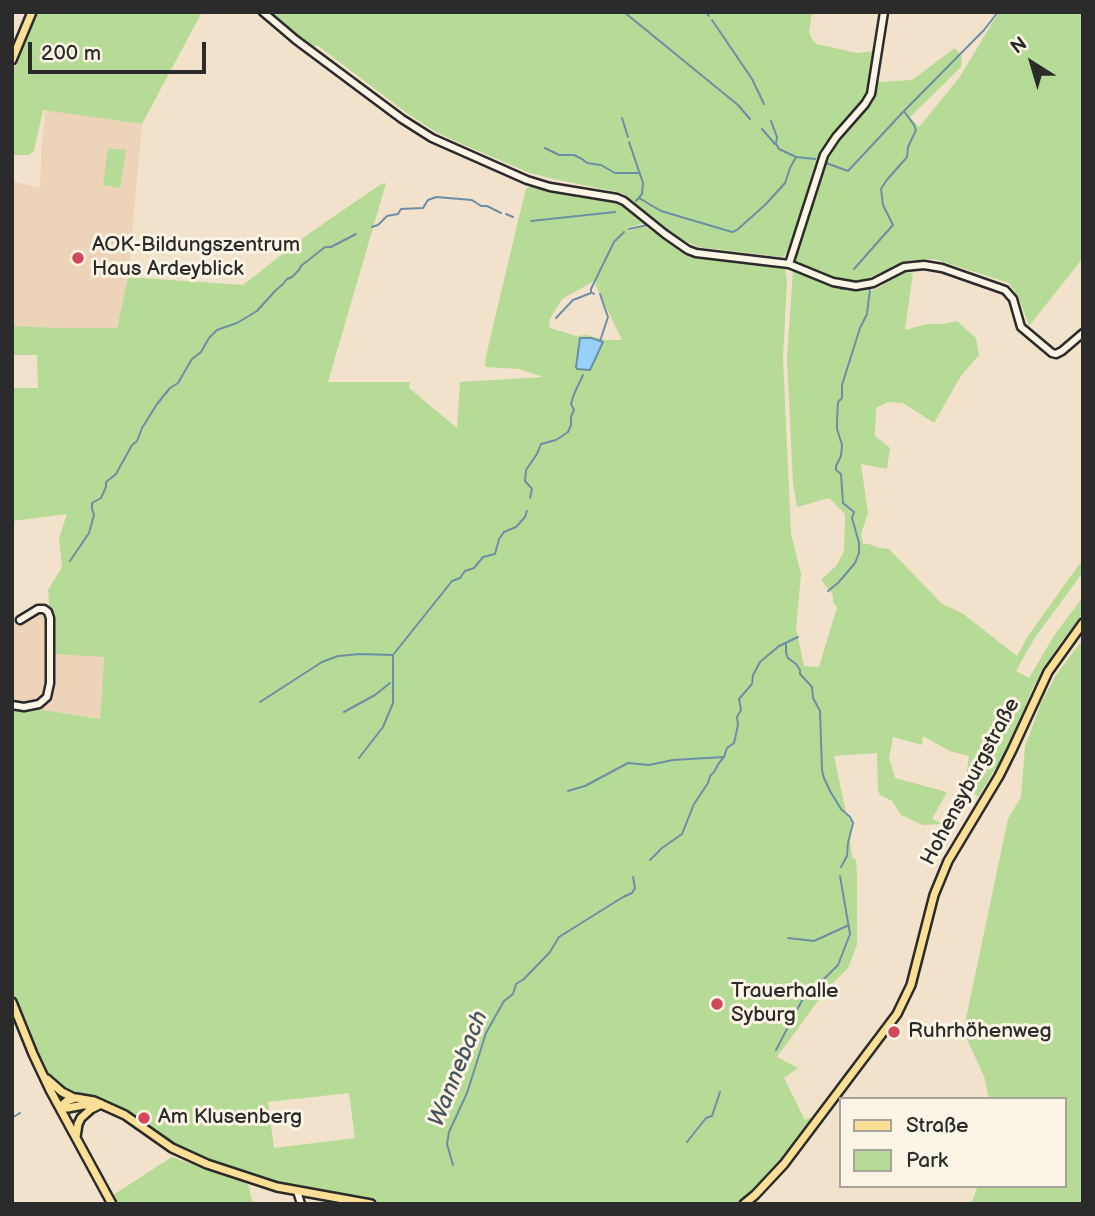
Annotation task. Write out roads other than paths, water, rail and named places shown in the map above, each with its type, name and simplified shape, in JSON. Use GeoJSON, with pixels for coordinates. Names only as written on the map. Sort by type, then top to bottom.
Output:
{"type":"FeatureCollection","features":[{"type":"Feature","properties":{"kind":"main road"},"geometry":{"type":"LineString","coordinates":[[12,60],[32,12]]}},
{"type":"Feature","properties":{"kind":"main road","name":"Hohensyburgstraße"},"geometry":{"type":"LineString","coordinates":[[744,1204],[784,1164],[897,1014],[911,985],[934,895],[948,861],[1003,768],[1048,672],[1083,624]]}},
{"type":"Feature","properties":{"kind":"main road"},"geometry":{"type":"LineString","coordinates":[[12,1002],[40,1070],[112,1204]]}},
{"type":"Feature","properties":{"kind":"main road"},"geometry":{"type":"LineString","coordinates":[[40,1070],[57,1089],[125,1115],[194,1159],[297,1191],[371,1204]]}},
{"type":"Feature","properties":{"kind":"main road"},"geometry":{"type":"LineString","coordinates":[[60,1107],[76,1098]]}},
{"type":"Feature","properties":{"kind":"main road"},"geometry":{"type":"LineString","coordinates":[[60,1107],[101,1104]]}},
{"type":"Feature","properties":{"kind":"main road"},"geometry":{"type":"LineString","coordinates":[[76,1139],[81,1118],[101,1104]]}},
{"type":"Feature","properties":{"kind":"street"},"geometry":{"type":"LineString","coordinates":[[263,12],[279,27],[402,119],[432,138],[527,180],[624,201],[681,246],[696,253],[789,264],[833,282],[856,286],[873,283],[904,267],[924,265],[942,268],[1005,290],[1013,299],[1021,327],[1052,353],[1062,351],[1083,333]]}},
{"type":"Feature","properties":{"kind":"street"},"geometry":{"type":"LineString","coordinates":[[789,264],[824,155],[871,94],[884,12]]}},
{"type":"Feature","properties":{"kind":"street"},"geometry":{"type":"LineString","coordinates":[[12,705],[33,707],[39,704],[47,697],[50,683],[48,612],[38,609],[19,620]]}},
{"type":"Feature","properties":{"kind":"street"},"geometry":{"type":"LineString","coordinates":[[297,1191],[301,1204]]}},
{"type":"Feature","properties":{"kind":"water"},"geometry":{"type":"Polygon","coordinates":[[[580,338],[603,342],[590,370],[576,367],[580,338]]]}},
{"type":"Feature","properties":{"kind":"waterway"},"geometry":{"type":"LineString","coordinates":[[624,12],[738,105],[750,119]]}},
{"type":"Feature","properties":{"kind":"waterway"},"geometry":{"type":"LineString","coordinates":[[706,12],[709,16]]}},
{"type":"Feature","properties":{"kind":"waterway","name":"Wannebach"},"geometry":{"type":"LineString","coordinates":[[854,269],[893,225],[883,205],[881,189],[907,157],[908,147],[916,130],[904,111],[984,30],[998,12]]}},
{"type":"Feature","properties":{"kind":"waterway"},"geometry":{"type":"LineString","coordinates":[[712,20],[752,79],[764,104]]}},
{"type":"Feature","properties":{"kind":"waterway"},"geometry":{"type":"LineString","coordinates":[[826,163],[848,171],[903,112]]}},
{"type":"Feature","properties":{"kind":"waterway"},"geometry":{"type":"LineString","coordinates":[[622,118],[628,137]]}},
{"type":"Feature","properties":{"kind":"waterway"},"geometry":{"type":"LineString","coordinates":[[771,121],[779,149],[796,157],[815,159]]}},
{"type":"Feature","properties":{"kind":"waterway"},"geometry":{"type":"LineString","coordinates":[[762,129],[775,144]]}},
{"type":"Feature","properties":{"kind":"waterway"},"geometry":{"type":"LineString","coordinates":[[629,142],[643,183],[642,194],[636,201]]}},
{"type":"Feature","properties":{"kind":"waterway"},"geometry":{"type":"LineString","coordinates":[[545,148],[559,155],[574,155],[615,173],[640,173]]}},
{"type":"Feature","properties":{"kind":"waterway"},"geometry":{"type":"LineString","coordinates":[[639,198],[661,211],[732,232],[766,204],[785,183],[796,157]]}},
{"type":"Feature","properties":{"kind":"waterway"},"geometry":{"type":"LineString","coordinates":[[372,227],[387,216],[398,214],[401,209],[423,208],[428,200],[436,197],[472,200],[501,213]]}},
{"type":"Feature","properties":{"kind":"waterway"},"geometry":{"type":"LineString","coordinates":[[531,221],[615,212]]}},
{"type":"Feature","properties":{"kind":"waterway"},"geometry":{"type":"LineString","coordinates":[[506,214],[513,217]]}},
{"type":"Feature","properties":{"kind":"waterway"},"geometry":{"type":"LineString","coordinates":[[629,229],[647,225]]}},
{"type":"Feature","properties":{"kind":"waterway"},"geometry":{"type":"LineString","coordinates":[[594,294],[591,289],[614,242],[624,232]]}},
{"type":"Feature","properties":{"kind":"waterway"},"geometry":{"type":"LineString","coordinates":[[70,561],[89,533],[94,515],[92,503],[101,498],[106,482],[116,474],[157,404],[170,388],[178,383],[209,338],[217,330],[237,323],[257,311],[287,279],[325,247],[331,247],[356,234]]}},
{"type":"Feature","properties":{"kind":"waterway","name":"Wannebach"},"geometry":{"type":"LineString","coordinates":[[828,591],[855,563],[859,553],[852,518],[854,512],[843,503],[841,474],[836,470],[842,445],[837,420],[842,385],[867,314],[870,289],[841,289]]}},
{"type":"Feature","properties":{"kind":"waterway"},"geometry":{"type":"LineString","coordinates":[[556,318],[573,300],[591,293]]}},
{"type":"Feature","properties":{"kind":"waterway"},"geometry":{"type":"LineString","coordinates":[[600,294],[608,317],[600,341]]}},
{"type":"Feature","properties":{"kind":"waterway"},"geometry":{"type":"LineString","coordinates":[[530,498],[532,489],[525,481],[526,470],[541,444],[556,440],[568,432],[574,410],[571,404],[583,375]]}},
{"type":"Feature","properties":{"kind":"waterway"},"geometry":{"type":"LineString","coordinates":[[393,655],[452,581],[474,568],[483,557],[495,554],[504,532],[516,527],[527,511]]}},
{"type":"Feature","properties":{"kind":"waterway","name":"Wannebach"},"geometry":{"type":"LineString","coordinates":[[650,860],[682,834],[694,804],[727,748],[734,743],[737,717],[741,710],[739,699],[752,684],[753,675],[760,662],[779,646],[798,637]]}},
{"type":"Feature","properties":{"kind":"waterway"},"geometry":{"type":"LineString","coordinates":[[786,644],[788,658],[796,664],[800,674],[812,687],[813,698],[820,711],[824,778],[841,809],[853,823],[847,856],[841,867]]}},
{"type":"Feature","properties":{"kind":"waterway"},"geometry":{"type":"LineString","coordinates":[[260,702],[322,662],[338,656],[392,655]]}},
{"type":"Feature","properties":{"kind":"waterway"},"geometry":{"type":"LineString","coordinates":[[359,758],[383,727],[393,703],[393,657]]}},
{"type":"Feature","properties":{"kind":"waterway"},"geometry":{"type":"LineString","coordinates":[[344,712],[375,695],[390,683]]}},
{"type":"Feature","properties":{"kind":"waterway"},"geometry":{"type":"LineString","coordinates":[[568,791],[585,786],[628,763],[649,765],[673,760],[724,757]]}},
{"type":"Feature","properties":{"kind":"waterway"},"geometry":{"type":"LineString","coordinates":[[776,1050],[808,989],[821,982],[838,965],[850,934],[840,876]]}},
{"type":"Feature","properties":{"kind":"waterway","name":"Wannebach"},"geometry":{"type":"LineString","coordinates":[[453,1165],[447,1144],[449,1132],[467,1093],[486,1033],[504,1001],[513,994],[516,984],[550,952],[559,937],[632,893],[635,888],[633,877]]}},
{"type":"Feature","properties":{"kind":"waterway"},"geometry":{"type":"LineString","coordinates":[[788,938],[814,941],[849,925]]}},
{"type":"Feature","properties":{"kind":"waterway"},"geometry":{"type":"LineString","coordinates":[[687,1142],[706,1118],[712,1116],[720,1092]]}},
{"type":"Feature","properties":{"kind":"waterway"},"geometry":{"type":"LineString","coordinates":[[12,1118],[20,1113]]}},
{"type":"Feature","properties":{"kind":"place","name":"AOK-Bildungszentrum Haus Ardeyblick"},"geometry":{"type":"Point","coordinates":[78,258]}},
{"type":"Feature","properties":{"kind":"place","name":"Trauerhalle Syburg"},"geometry":{"type":"Point","coordinates":[717,1004]}},
{"type":"Feature","properties":{"kind":"place","name":"Ruhrhöhenweg"},"geometry":{"type":"Point","coordinates":[894,1032]}},
{"type":"Feature","properties":{"kind":"place","name":"Am Klusenberg"},"geometry":{"type":"Point","coordinates":[144,1118]}}]}
